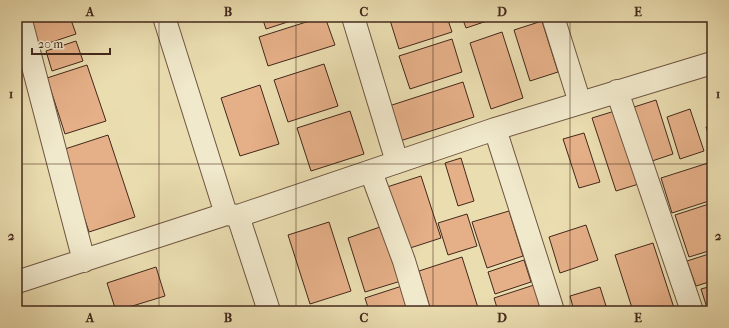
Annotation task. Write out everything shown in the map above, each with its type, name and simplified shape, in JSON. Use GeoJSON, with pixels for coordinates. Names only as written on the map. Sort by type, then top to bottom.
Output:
{"type":"FeatureCollection","features":[{"type":"Feature","properties":{"kind":"street"},"geometry":{"type":"LineString","coordinates":[[20,17],[84,261]]}},
{"type":"Feature","properties":{"kind":"street"},"geometry":{"type":"LineString","coordinates":[[164,17],[232,215],[270,311]]}},
{"type":"Feature","properties":{"kind":"street"},"geometry":{"type":"LineString","coordinates":[[353,17],[397,162]]}},
{"type":"Feature","properties":{"kind":"street"},"geometry":{"type":"LineString","coordinates":[[553,17],[580,103]]}},
{"type":"Feature","properties":{"kind":"street"},"geometry":{"type":"LineString","coordinates":[[17,282],[371,172],[495,129],[712,63]]}},
{"type":"Feature","properties":{"kind":"street"},"geometry":{"type":"LineString","coordinates":[[617,91],[692,311]]}},
{"type":"Feature","properties":{"kind":"street"},"geometry":{"type":"LineString","coordinates":[[495,129],[553,311]]}},
{"type":"Feature","properties":{"kind":"street"},"geometry":{"type":"LineString","coordinates":[[371,172],[404,261],[419,311]]}},
{"type":"Feature","properties":{"kind":"building"},"geometry":{"type":"Polygon","coordinates":[[[41,17],[70,17],[76,34],[37,47],[29,21],[41,17]]]}},
{"type":"Feature","properties":{"kind":"building"},"geometry":{"type":"Polygon","coordinates":[[[262,17],[303,17],[266,29],[262,17]]]}},
{"type":"Feature","properties":{"kind":"building"},"geometry":{"type":"Polygon","coordinates":[[[325,17],[335,45],[268,66],[259,37],[325,17]]]}},
{"type":"Feature","properties":{"kind":"building"},"geometry":{"type":"Polygon","coordinates":[[[389,17],[447,17],[452,32],[399,49],[389,17]]]}},
{"type":"Feature","properties":{"kind":"building"},"geometry":{"type":"Polygon","coordinates":[[[462,17],[499,17],[466,28],[462,17]]]}},
{"type":"Feature","properties":{"kind":"building"},"geometry":{"type":"Polygon","coordinates":[[[542,21],[558,72],[530,81],[514,30],[542,21]]]}},
{"type":"Feature","properties":{"kind":"building"},"geometry":{"type":"Polygon","coordinates":[[[502,32],[523,98],[491,109],[470,43],[502,32]]]}},
{"type":"Feature","properties":{"kind":"building"},"geometry":{"type":"Polygon","coordinates":[[[452,39],[462,72],[410,89],[399,56],[452,39]]]}},
{"type":"Feature","properties":{"kind":"building"},"geometry":{"type":"Polygon","coordinates":[[[76,41],[83,61],[52,71],[46,51],[76,41]]]}},
{"type":"Feature","properties":{"kind":"building"},"geometry":{"type":"Polygon","coordinates":[[[324,64],[338,106],[288,122],[274,80],[324,64]]]}},
{"type":"Feature","properties":{"kind":"building"},"geometry":{"type":"Polygon","coordinates":[[[87,65],[106,121],[65,134],[47,78],[87,65]]]}},
{"type":"Feature","properties":{"kind":"building"},"geometry":{"type":"Polygon","coordinates":[[[463,82],[474,117],[400,141],[389,106],[463,82]]]}},
{"type":"Feature","properties":{"kind":"building"},"geometry":{"type":"Polygon","coordinates":[[[260,85],[279,144],[240,156],[221,98],[260,85]]]}},
{"type":"Feature","properties":{"kind":"building"},"geometry":{"type":"Polygon","coordinates":[[[656,100],[673,154],[649,162],[631,108],[656,100]]]}},
{"type":"Feature","properties":{"kind":"building"},"geometry":{"type":"Polygon","coordinates":[[[690,109],[704,151],[680,159],[667,117],[690,109]]]}},
{"type":"Feature","properties":{"kind":"building"},"geometry":{"type":"Polygon","coordinates":[[[618,110],[642,183],[616,191],[592,118],[618,110]]]}},
{"type":"Feature","properties":{"kind":"building"},"geometry":{"type":"Polygon","coordinates":[[[350,111],[364,154],[311,171],[297,128],[350,111]]]}},
{"type":"Feature","properties":{"kind":"building"},"geometry":{"type":"Polygon","coordinates":[[[712,125],[712,147],[706,127],[712,125]]]}},
{"type":"Feature","properties":{"kind":"building"},"geometry":{"type":"Polygon","coordinates":[[[584,133],[600,182],[579,188],[563,139],[584,133]]]}},
{"type":"Feature","properties":{"kind":"building"},"geometry":{"type":"Polygon","coordinates":[[[108,135],[135,217],[89,232],[62,150],[108,135]]]}},
{"type":"Feature","properties":{"kind":"building"},"geometry":{"type":"Polygon","coordinates":[[[461,158],[474,201],[458,206],[445,163],[461,158]]]}},
{"type":"Feature","properties":{"kind":"building"},"geometry":{"type":"Polygon","coordinates":[[[708,163],[712,175],[712,200],[672,213],[661,178],[708,163]]]}},
{"type":"Feature","properties":{"kind":"building"},"geometry":{"type":"Polygon","coordinates":[[[421,176],[441,238],[404,250],[384,188],[421,176]]]}},
{"type":"Feature","properties":{"kind":"building"},"geometry":{"type":"Polygon","coordinates":[[[712,203],[712,250],[689,257],[675,215],[712,203]]]}},
{"type":"Feature","properties":{"kind":"building"},"geometry":{"type":"Polygon","coordinates":[[[509,211],[523,256],[487,268],[472,222],[509,211]]]}},
{"type":"Feature","properties":{"kind":"building"},"geometry":{"type":"Polygon","coordinates":[[[467,214],[477,246],[448,255],[438,223],[467,214]]]}},
{"type":"Feature","properties":{"kind":"building"},"geometry":{"type":"Polygon","coordinates":[[[329,222],[351,291],[310,304],[288,235],[329,222]]]}},
{"type":"Feature","properties":{"kind":"building"},"geometry":{"type":"Polygon","coordinates":[[[586,225],[598,260],[560,273],[549,237],[586,225]]]}},
{"type":"Feature","properties":{"kind":"building"},"geometry":{"type":"Polygon","coordinates":[[[383,226],[401,281],[365,292],[348,238],[383,226]]]}},
{"type":"Feature","properties":{"kind":"building"},"geometry":{"type":"Polygon","coordinates":[[[653,243],[675,311],[633,311],[615,255],[653,243]]]}},
{"type":"Feature","properties":{"kind":"building"},"geometry":{"type":"Polygon","coordinates":[[[712,253],[712,281],[696,286],[687,261],[712,253]]]}},
{"type":"Feature","properties":{"kind":"building"},"geometry":{"type":"Polygon","coordinates":[[[462,257],[479,311],[431,311],[419,271],[462,257]]]}},
{"type":"Feature","properties":{"kind":"building"},"geometry":{"type":"Polygon","coordinates":[[[524,260],[531,282],[495,294],[488,272],[524,260]]]}},
{"type":"Feature","properties":{"kind":"building"},"geometry":{"type":"Polygon","coordinates":[[[156,267],[165,296],[116,311],[107,283],[156,267]]]}},
{"type":"Feature","properties":{"kind":"building"},"geometry":{"type":"Polygon","coordinates":[[[534,285],[542,308],[532,311],[498,311],[494,298],[534,285]]]}},
{"type":"Feature","properties":{"kind":"building"},"geometry":{"type":"Polygon","coordinates":[[[402,286],[409,309],[401,311],[369,311],[365,298],[402,286]]]}},
{"type":"Feature","properties":{"kind":"building"},"geometry":{"type":"Polygon","coordinates":[[[712,286],[712,311],[708,311],[701,289],[712,286]]]}},
{"type":"Feature","properties":{"kind":"building"},"geometry":{"type":"Polygon","coordinates":[[[600,287],[606,306],[591,311],[574,311],[570,296],[600,287]]]}}]}
